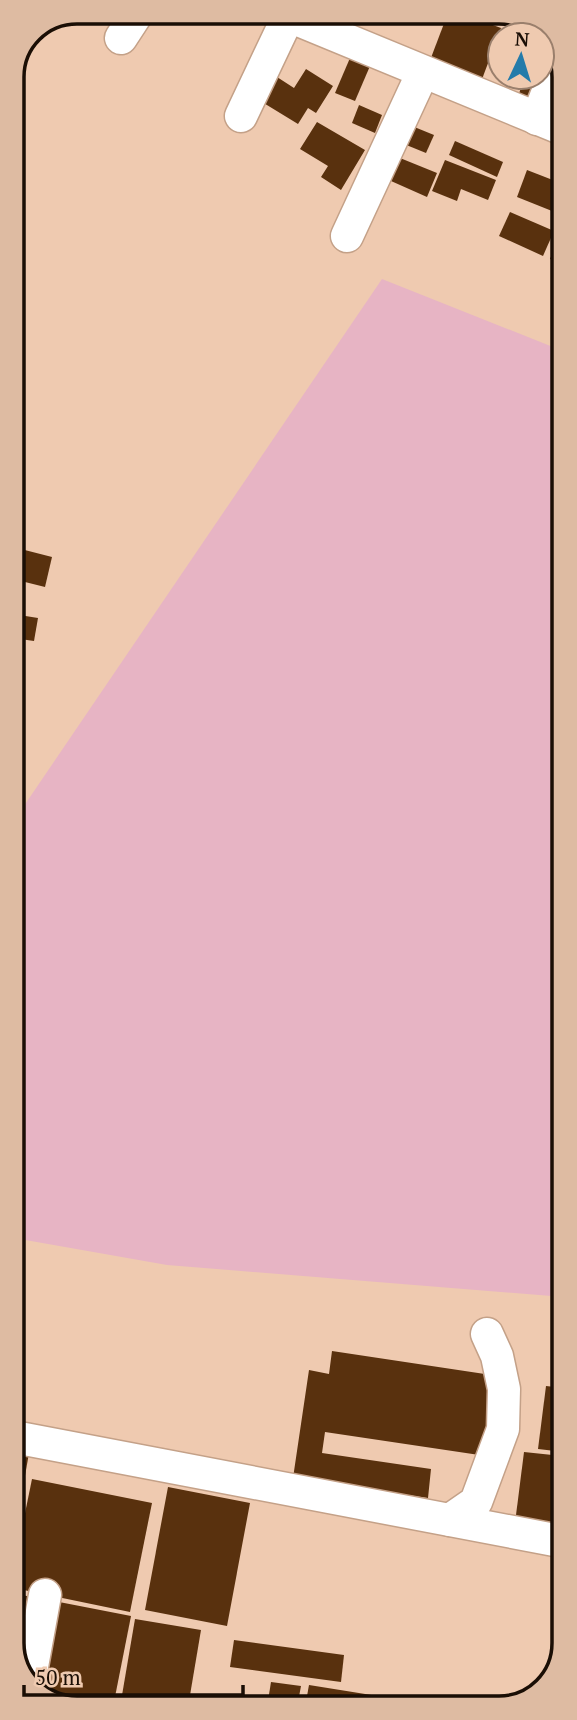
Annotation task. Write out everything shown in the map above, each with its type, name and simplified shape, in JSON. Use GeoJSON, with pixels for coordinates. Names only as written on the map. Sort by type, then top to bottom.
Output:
{"type":"FeatureCollection","features":[{"type":"Feature","properties":{"kind":"street"},"geometry":{"type":"LineString","coordinates":[[121,38],[130,25]]}},
{"type":"Feature","properties":{"kind":"street"},"geometry":{"type":"LineString","coordinates":[[241,116],[279,25]]}},
{"type":"Feature","properties":{"kind":"street"},"geometry":{"type":"LineString","coordinates":[[308,25],[550,124]]}},
{"type":"Feature","properties":{"kind":"street"},"geometry":{"type":"LineString","coordinates":[[347,236],[423,72]]}},
{"type":"Feature","properties":{"kind":"street"},"geometry":{"type":"LineString","coordinates":[[450,1520],[476,1503],[503,1429],[504,1390],[497,1356],[487,1334]]}},
{"type":"Feature","properties":{"kind":"street"},"geometry":{"type":"LineString","coordinates":[[25,1439],[552,1540]]}},
{"type":"Feature","properties":{"kind":"street"},"geometry":{"type":"LineString","coordinates":[[32,1669],[45,1595]]}},
{"type":"Feature","properties":{"kind":"shaded area"},"geometry":{"type":"Polygon","coordinates":[[[382,279],[552,347],[552,1296],[167,1265],[25,1240],[25,804],[382,279]]]}},
{"type":"Feature","properties":{"kind":"building"},"geometry":{"type":"Polygon","coordinates":[[[443,25],[486,25],[486,68],[481,82],[429,63],[443,25]]]}},
{"type":"Feature","properties":{"kind":"building"},"geometry":{"type":"Polygon","coordinates":[[[353,51],[373,59],[355,101],[335,93],[353,51]]]}},
{"type":"Feature","properties":{"kind":"building"},"geometry":{"type":"Polygon","coordinates":[[[306,69],[333,86],[316,113],[308,108],[298,124],[262,102],[277,77],[294,88],[306,69]]]}},
{"type":"Feature","properties":{"kind":"building"},"geometry":{"type":"Polygon","coordinates":[[[520,91],[537,91],[534,99],[519,94],[520,91]]]}},
{"type":"Feature","properties":{"kind":"building"},"geometry":{"type":"Polygon","coordinates":[[[359,105],[382,115],[375,133],[352,123],[359,105]]]}},
{"type":"Feature","properties":{"kind":"building"},"geometry":{"type":"Polygon","coordinates":[[[317,122],[365,150],[341,190],[321,177],[328,166],[300,149],[317,122]]]}},
{"type":"Feature","properties":{"kind":"building"},"geometry":{"type":"Polygon","coordinates":[[[407,124],[434,135],[426,153],[399,142],[407,124]]]}},
{"type":"Feature","properties":{"kind":"building"},"geometry":{"type":"Polygon","coordinates":[[[455,141],[503,162],[497,177],[449,155],[455,141]]]}},
{"type":"Feature","properties":{"kind":"building"},"geometry":{"type":"Polygon","coordinates":[[[400,158],[437,173],[427,197],[391,181],[400,158]]]}},
{"type":"Feature","properties":{"kind":"building"},"geometry":{"type":"Polygon","coordinates":[[[445,160],[496,180],[488,200],[461,189],[457,201],[432,191],[445,160]]]}},
{"type":"Feature","properties":{"kind":"building"},"geometry":{"type":"Polygon","coordinates":[[[527,170],[552,180],[552,211],[517,197],[527,170]]]}},
{"type":"Feature","properties":{"kind":"building"},"geometry":{"type":"Polygon","coordinates":[[[510,212],[552,230],[543,256],[499,236],[510,212]]]}},
{"type":"Feature","properties":{"kind":"building"},"geometry":{"type":"Polygon","coordinates":[[[25,550],[52,557],[45,587],[25,582],[25,550]]]}},
{"type":"Feature","properties":{"kind":"building"},"geometry":{"type":"Polygon","coordinates":[[[25,616],[38,618],[34,641],[25,640],[25,616]]]}},
{"type":"Feature","properties":{"kind":"building"},"geometry":{"type":"Polygon","coordinates":[[[332,1351],[498,1376],[486,1456],[325,1432],[322,1453],[431,1469],[428,1498],[293,1478],[309,1370],[329,1374],[332,1351]]]}},
{"type":"Feature","properties":{"kind":"building"},"geometry":{"type":"Polygon","coordinates":[[[546,1386],[552,1387],[552,1451],[538,1449],[546,1386]]]}},
{"type":"Feature","properties":{"kind":"building"},"geometry":{"type":"Polygon","coordinates":[[[25,1452],[29,1453],[25,1476],[25,1452]]]}},
{"type":"Feature","properties":{"kind":"building"},"geometry":{"type":"Polygon","coordinates":[[[524,1452],[552,1455],[552,1527],[515,1523],[524,1452]]]}},
{"type":"Feature","properties":{"kind":"building"},"geometry":{"type":"Polygon","coordinates":[[[32,1479],[152,1503],[130,1612],[25,1590],[25,1513],[32,1479]]]}},
{"type":"Feature","properties":{"kind":"building"},"geometry":{"type":"Polygon","coordinates":[[[168,1487],[250,1503],[227,1626],[145,1610],[168,1487]]]}},
{"type":"Feature","properties":{"kind":"building"},"geometry":{"type":"Polygon","coordinates":[[[25,1596],[35,1598],[25,1644],[25,1596]]]}},
{"type":"Feature","properties":{"kind":"building"},"geometry":{"type":"Polygon","coordinates":[[[54,1601],[131,1616],[115,1695],[60,1693],[39,1679],[54,1601]]]}},
{"type":"Feature","properties":{"kind":"building"},"geometry":{"type":"Polygon","coordinates":[[[135,1619],[201,1630],[190,1695],[122,1695],[135,1619]]]}},
{"type":"Feature","properties":{"kind":"building"},"geometry":{"type":"Polygon","coordinates":[[[234,1640],[344,1655],[341,1682],[230,1667],[234,1640]]]}},
{"type":"Feature","properties":{"kind":"building"},"geometry":{"type":"Polygon","coordinates":[[[271,1682],[301,1686],[299,1696],[269,1695],[271,1682]]]}},
{"type":"Feature","properties":{"kind":"building"},"geometry":{"type":"Polygon","coordinates":[[[309,1685],[376,1696],[307,1696],[309,1685]]]}}]}
